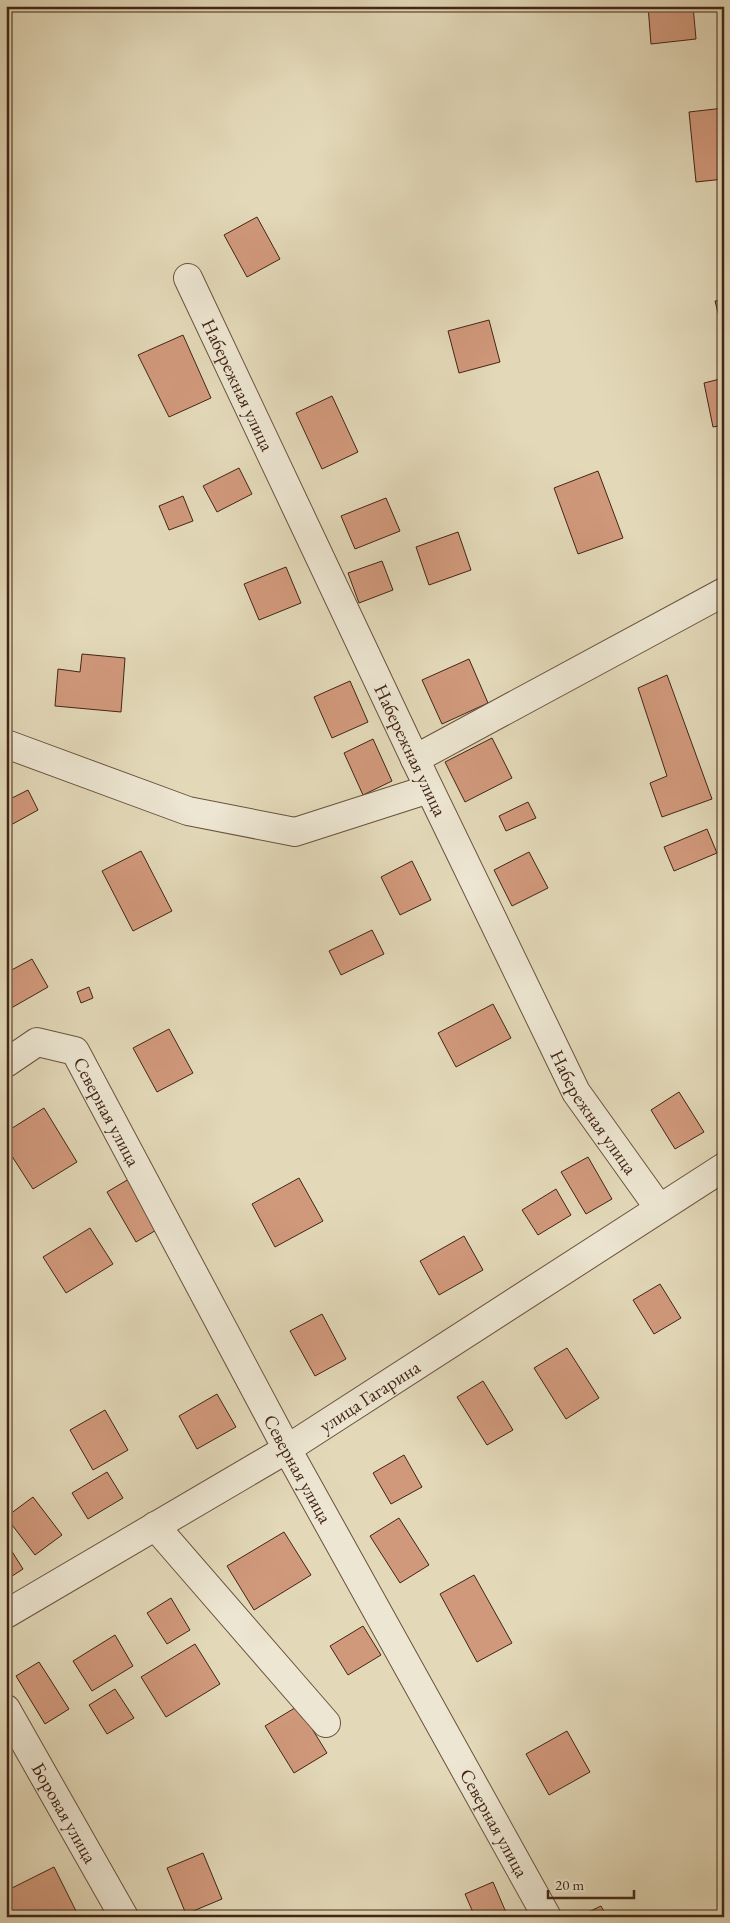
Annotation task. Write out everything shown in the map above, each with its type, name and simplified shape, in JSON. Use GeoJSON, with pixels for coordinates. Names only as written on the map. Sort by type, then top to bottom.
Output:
{"type":"FeatureCollection","features":[{"type":"Feature","properties":{"kind":"street","name":"Набережная улица"},"geometry":{"type":"LineString","coordinates":[[188,278],[429,789],[576,1092],[660,1208]]}},
{"type":"Feature","properties":{"kind":"street"},"geometry":{"type":"LineString","coordinates":[[415,759],[724,592]]}},
{"type":"Feature","properties":{"kind":"street"},"geometry":{"type":"LineString","coordinates":[[6,744],[188,811],[295,832],[429,789]]}},
{"type":"Feature","properties":{"kind":"street","name":"Северная улица"},"geometry":{"type":"LineString","coordinates":[[6,1063],[38,1042],[75,1050],[287,1449],[547,1917]]}},
{"type":"Feature","properties":{"kind":"street","name":"улица Гагарина"},"geometry":{"type":"LineString","coordinates":[[6,1614],[287,1449],[724,1167]]}},
{"type":"Feature","properties":{"kind":"street"},"geometry":{"type":"LineString","coordinates":[[155,1526],[326,1723]]}},
{"type":"Feature","properties":{"kind":"street","name":"Боровая улица"},"geometry":{"type":"LineString","coordinates":[[6,1709],[124,1917]]}},
{"type":"Feature","properties":{"kind":"building"},"geometry":{"type":"Polygon","coordinates":[[[648,6],[693,6],[696,39],[651,44],[648,6]]]}},
{"type":"Feature","properties":{"kind":"building"},"geometry":{"type":"Polygon","coordinates":[[[724,108],[724,179],[696,182],[689,112],[724,108]]]}},
{"type":"Feature","properties":{"kind":"building"},"geometry":{"type":"Polygon","coordinates":[[[257,217],[280,259],[247,277],[224,235],[257,217]]]}},
{"type":"Feature","properties":{"kind":"building"},"geometry":{"type":"Polygon","coordinates":[[[724,300],[724,336],[715,301],[724,300]]]}},
{"type":"Feature","properties":{"kind":"building"},"geometry":{"type":"Polygon","coordinates":[[[489,320],[500,362],[459,373],[448,331],[489,320]]]}},
{"type":"Feature","properties":{"kind":"building"},"geometry":{"type":"Polygon","coordinates":[[[183,335],[211,398],[169,417],[138,355],[183,335]]]}},
{"type":"Feature","properties":{"kind":"building"},"geometry":{"type":"Polygon","coordinates":[[[724,378],[724,425],[713,427],[704,383],[724,378]]]}},
{"type":"Feature","properties":{"kind":"building"},"geometry":{"type":"Polygon","coordinates":[[[332,396],[358,452],[322,469],[296,413],[332,396]]]}},
{"type":"Feature","properties":{"kind":"building"},"geometry":{"type":"Polygon","coordinates":[[[239,468],[252,494],[217,512],[203,486],[239,468]]]}},
{"type":"Feature","properties":{"kind":"building"},"geometry":{"type":"Polygon","coordinates":[[[598,471],[623,538],[578,554],[554,488],[598,471]]]}},
{"type":"Feature","properties":{"kind":"building"},"geometry":{"type":"Polygon","coordinates":[[[183,496],[193,521],[169,530],[159,506],[183,496]]]}},
{"type":"Feature","properties":{"kind":"building"},"geometry":{"type":"Polygon","coordinates":[[[386,498],[400,531],[355,549],[341,516],[386,498]]]}},
{"type":"Feature","properties":{"kind":"building"},"geometry":{"type":"Polygon","coordinates":[[[458,532],[471,570],[429,585],[416,547],[458,532]]]}},
{"type":"Feature","properties":{"kind":"building"},"geometry":{"type":"Polygon","coordinates":[[[382,561],[393,590],[359,603],[348,573],[382,561]]]}},
{"type":"Feature","properties":{"kind":"building"},"geometry":{"type":"Polygon","coordinates":[[[286,567],[301,603],[259,620],[244,584],[286,567]]]}},
{"type":"Feature","properties":{"kind":"building"},"geometry":{"type":"Polygon","coordinates":[[[82,654],[125,658],[121,712],[55,706],[58,669],[80,672],[82,654]]]}},
{"type":"Feature","properties":{"kind":"building"},"geometry":{"type":"Polygon","coordinates":[[[469,659],[488,703],[442,724],[422,680],[469,659]]]}},
{"type":"Feature","properties":{"kind":"building"},"geometry":{"type":"Polygon","coordinates":[[[667,675],[712,799],[662,817],[650,783],[667,776],[638,688],[667,675]]]}},
{"type":"Feature","properties":{"kind":"building"},"geometry":{"type":"Polygon","coordinates":[[[350,681],[368,722],[332,738],[314,697],[350,681]]]}},
{"type":"Feature","properties":{"kind":"building"},"geometry":{"type":"Polygon","coordinates":[[[492,738],[512,778],[465,802],[445,762],[492,738]]]}},
{"type":"Feature","properties":{"kind":"building"},"geometry":{"type":"Polygon","coordinates":[[[373,739],[392,781],[363,795],[344,753],[373,739]]]}},
{"type":"Feature","properties":{"kind":"building"},"geometry":{"type":"Polygon","coordinates":[[[28,790],[38,810],[9,826],[6,821],[6,801],[28,790]]]}},
{"type":"Feature","properties":{"kind":"building"},"geometry":{"type":"Polygon","coordinates":[[[528,802],[536,818],[506,831],[499,816],[528,802]]]}},
{"type":"Feature","properties":{"kind":"building"},"geometry":{"type":"Polygon","coordinates":[[[707,829],[717,853],[674,871],[664,847],[707,829]]]}},
{"type":"Feature","properties":{"kind":"building"},"geometry":{"type":"Polygon","coordinates":[[[141,851],[172,911],[133,931],[102,871],[141,851]]]}},
{"type":"Feature","properties":{"kind":"building"},"geometry":{"type":"Polygon","coordinates":[[[529,852],[548,888],[512,906],[494,870],[529,852]]]}},
{"type":"Feature","properties":{"kind":"building"},"geometry":{"type":"Polygon","coordinates":[[[412,861],[431,900],[400,915],[381,877],[412,861]]]}},
{"type":"Feature","properties":{"kind":"building"},"geometry":{"type":"Polygon","coordinates":[[[372,930],[384,954],[341,975],[329,951],[372,930]]]}},
{"type":"Feature","properties":{"kind":"building"},"geometry":{"type":"Polygon","coordinates":[[[32,959],[48,987],[6,1011],[6,973],[32,959]]]}},
{"type":"Feature","properties":{"kind":"building"},"geometry":{"type":"Polygon","coordinates":[[[89,987],[93,998],[81,1003],[77,992],[89,987]]]}},
{"type":"Feature","properties":{"kind":"building"},"geometry":{"type":"Polygon","coordinates":[[[493,1004],[511,1038],[456,1067],[438,1033],[493,1004]]]}},
{"type":"Feature","properties":{"kind":"building"},"geometry":{"type":"Polygon","coordinates":[[[169,1029],[193,1073],[157,1092],[133,1048],[169,1029]]]}},
{"type":"Feature","properties":{"kind":"building"},"geometry":{"type":"Polygon","coordinates":[[[679,1092],[704,1132],[675,1149],[651,1110],[679,1092]]]}},
{"type":"Feature","properties":{"kind":"building"},"geometry":{"type":"Polygon","coordinates":[[[44,1108],[77,1162],[33,1189],[6,1147],[6,1132],[44,1108]]]}},
{"type":"Feature","properties":{"kind":"building"},"geometry":{"type":"Polygon","coordinates":[[[588,1157],[612,1199],[586,1214],[561,1172],[588,1157]]]}},
{"type":"Feature","properties":{"kind":"building"},"geometry":{"type":"Polygon","coordinates":[[[299,1178],[323,1221],[275,1247],[252,1204],[299,1178]]]}},
{"type":"Feature","properties":{"kind":"building"},"geometry":{"type":"Polygon","coordinates":[[[129,1179],[158,1229],[136,1242],[107,1192],[129,1179]]]}},
{"type":"Feature","properties":{"kind":"building"},"geometry":{"type":"Polygon","coordinates":[[[556,1189],[571,1215],[538,1235],[522,1210],[556,1189]]]}},
{"type":"Feature","properties":{"kind":"building"},"geometry":{"type":"Polygon","coordinates":[[[90,1228],[113,1264],[66,1293],[43,1257],[90,1228]]]}},
{"type":"Feature","properties":{"kind":"building"},"geometry":{"type":"Polygon","coordinates":[[[464,1236],[483,1270],[439,1295],[420,1261],[464,1236]]]}},
{"type":"Feature","properties":{"kind":"building"},"geometry":{"type":"Polygon","coordinates":[[[660,1284],[681,1318],[654,1334],[633,1300],[660,1284]]]}},
{"type":"Feature","properties":{"kind":"building"},"geometry":{"type":"Polygon","coordinates":[[[322,1314],[346,1359],[315,1376],[290,1331],[322,1314]]]}},
{"type":"Feature","properties":{"kind":"building"},"geometry":{"type":"Polygon","coordinates":[[[567,1348],[599,1398],[566,1419],[534,1368],[567,1348]]]}},
{"type":"Feature","properties":{"kind":"building"},"geometry":{"type":"Polygon","coordinates":[[[483,1381],[513,1430],[487,1445],[457,1397],[483,1381]]]}},
{"type":"Feature","properties":{"kind":"building"},"geometry":{"type":"Polygon","coordinates":[[[217,1394],[236,1427],[197,1449],[179,1416],[217,1394]]]}},
{"type":"Feature","properties":{"kind":"building"},"geometry":{"type":"Polygon","coordinates":[[[105,1410],[128,1450],[93,1470],[70,1430],[105,1410]]]}},
{"type":"Feature","properties":{"kind":"building"},"geometry":{"type":"Polygon","coordinates":[[[404,1455],[422,1487],[391,1504],[373,1473],[404,1455]]]}},
{"type":"Feature","properties":{"kind":"building"},"geometry":{"type":"Polygon","coordinates":[[[107,1472],[123,1498],[88,1519],[72,1493],[107,1472]]]}},
{"type":"Feature","properties":{"kind":"building"},"geometry":{"type":"Polygon","coordinates":[[[33,1497],[62,1535],[35,1555],[6,1517],[33,1497]]]}},
{"type":"Feature","properties":{"kind":"building"},"geometry":{"type":"Polygon","coordinates":[[[399,1518],[429,1565],[400,1583],[370,1536],[399,1518]]]}},
{"type":"Feature","properties":{"kind":"building"},"geometry":{"type":"Polygon","coordinates":[[[284,1532],[311,1575],[254,1610],[227,1566],[284,1532]]]}},
{"type":"Feature","properties":{"kind":"building"},"geometry":{"type":"Polygon","coordinates":[[[6,1542],[23,1569],[6,1580],[6,1542]]]}},
{"type":"Feature","properties":{"kind":"building"},"geometry":{"type":"Polygon","coordinates":[[[474,1575],[512,1643],[477,1662],[440,1594],[474,1575]]]}},
{"type":"Feature","properties":{"kind":"building"},"geometry":{"type":"Polygon","coordinates":[[[171,1598],[190,1630],[167,1644],[147,1613],[171,1598]]]}},
{"type":"Feature","properties":{"kind":"building"},"geometry":{"type":"Polygon","coordinates":[[[363,1626],[381,1655],[348,1675],[330,1646],[363,1626]]]}},
{"type":"Feature","properties":{"kind":"building"},"geometry":{"type":"Polygon","coordinates":[[[115,1635],[133,1666],[92,1691],[73,1661],[115,1635]]]}},
{"type":"Feature","properties":{"kind":"building"},"geometry":{"type":"Polygon","coordinates":[[[195,1644],[220,1684],[166,1717],[141,1677],[195,1644]]]}},
{"type":"Feature","properties":{"kind":"building"},"geometry":{"type":"Polygon","coordinates":[[[39,1662],[69,1709],[45,1724],[16,1676],[39,1662]]]}},
{"type":"Feature","properties":{"kind":"building"},"geometry":{"type":"Polygon","coordinates":[[[115,1689],[134,1718],[107,1734],[89,1705],[115,1689]]]}},
{"type":"Feature","properties":{"kind":"building"},"geometry":{"type":"Polygon","coordinates":[[[298,1706],[327,1753],[294,1773],[265,1726],[298,1706]]]}},
{"type":"Feature","properties":{"kind":"building"},"geometry":{"type":"Polygon","coordinates":[[[567,1731],[590,1772],[549,1795],[526,1754],[567,1731]]]}},
{"type":"Feature","properties":{"kind":"building"},"geometry":{"type":"Polygon","coordinates":[[[203,1853],[222,1899],[186,1914],[167,1868],[203,1853]]]}},
{"type":"Feature","properties":{"kind":"building"},"geometry":{"type":"Polygon","coordinates":[[[54,1867],[79,1917],[14,1917],[6,1900],[6,1891],[54,1867]]]}},
{"type":"Feature","properties":{"kind":"building"},"geometry":{"type":"Polygon","coordinates":[[[493,1882],[508,1917],[475,1917],[465,1894],[493,1882]]]}},
{"type":"Feature","properties":{"kind":"building"},"geometry":{"type":"Polygon","coordinates":[[[601,1906],[607,1917],[585,1917],[584,1914],[601,1906]]]}}]}
